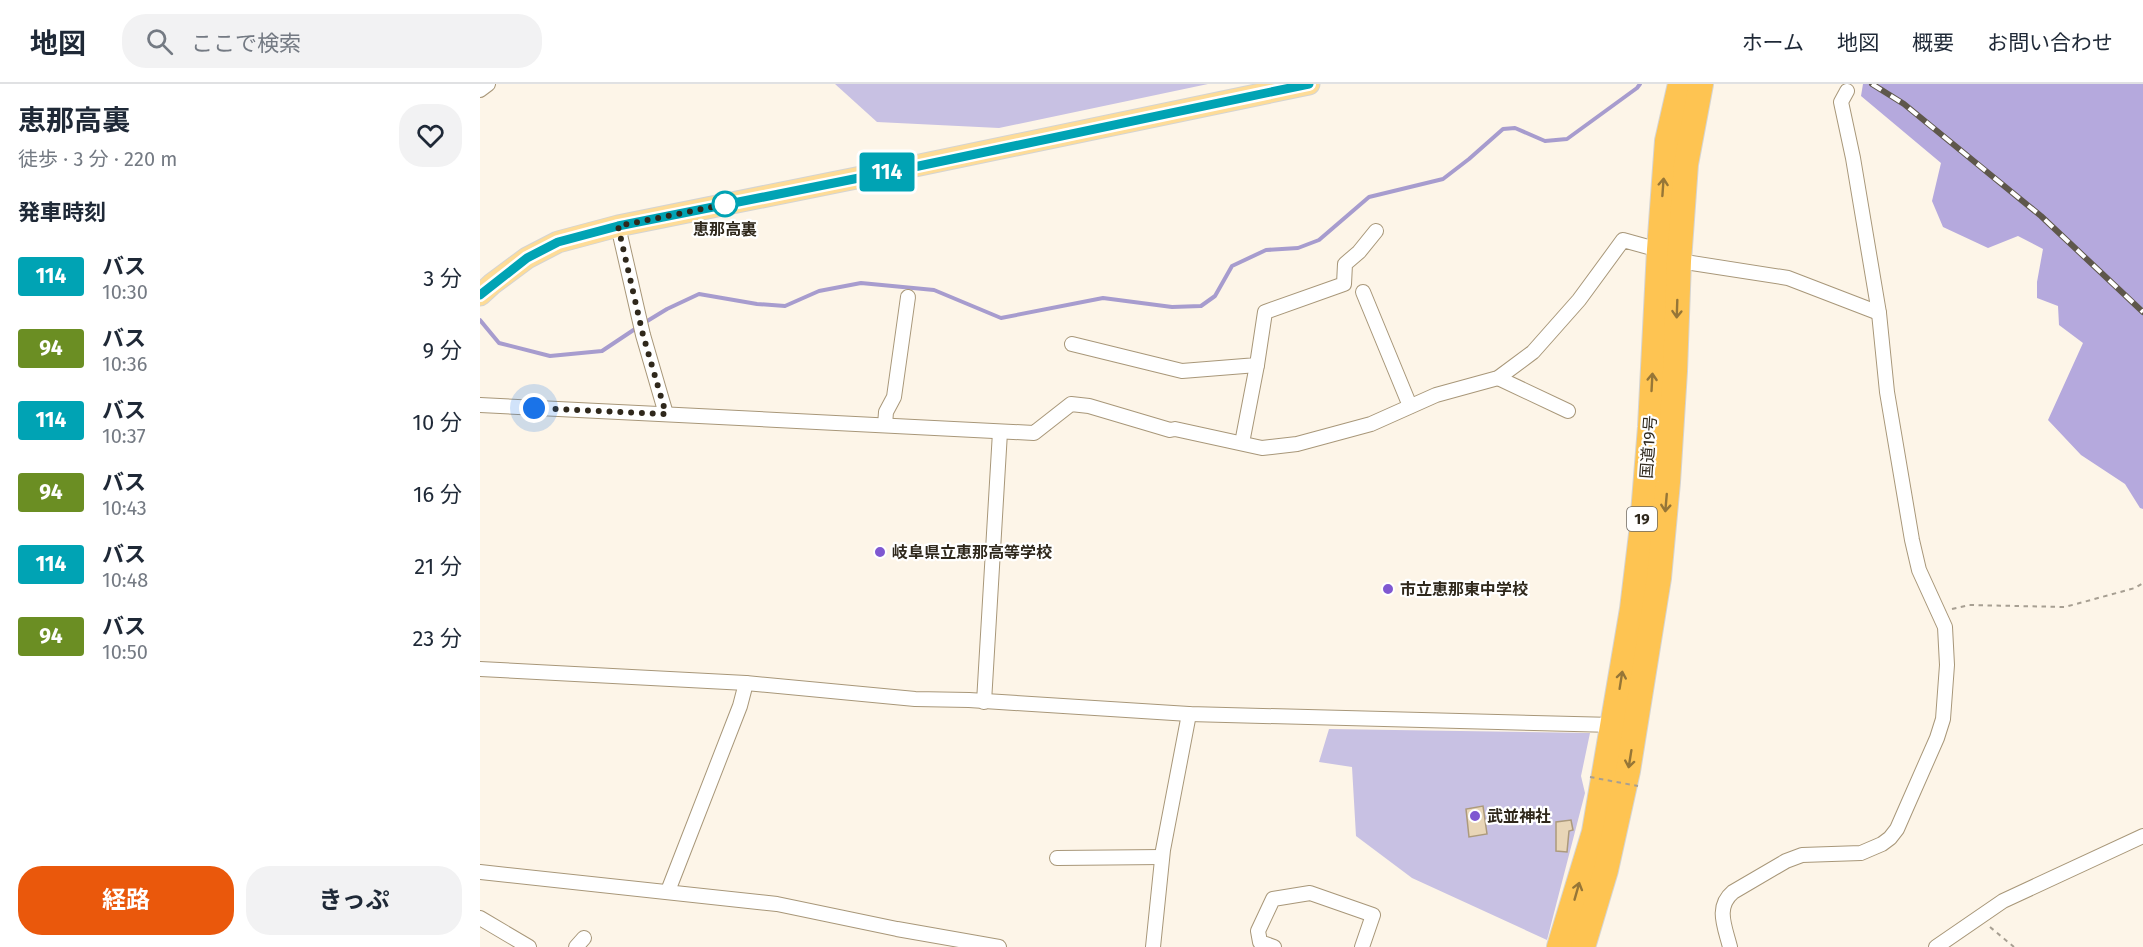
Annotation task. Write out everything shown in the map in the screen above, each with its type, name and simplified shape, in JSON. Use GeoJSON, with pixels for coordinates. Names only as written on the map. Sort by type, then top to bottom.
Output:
{"type":"FeatureCollection","features":[{"type":"Feature","properties":{"kind":"highway","name":"国道19号"},"geometry":{"type":"LineString","coordinates":[[1583,947],[1606,870],[1628,771],[1659,578],[1675,371],[1669,256],[1667,141],[1680,84]]}},
{"type":"Feature","properties":{"kind":"highway","name":"国道19号"},"geometry":{"type":"LineString","coordinates":[[1560,947],[1594,832],[1614,725],[1642,526],[1654,362],[1669,256],[1701,84]]}},
{"type":"Feature","properties":{"kind":"main road"},"geometry":{"type":"LineString","coordinates":[[480,295],[527,258],[558,242],[618,226],[1309,84]]}},
{"type":"Feature","properties":{"kind":"street"},"geometry":{"type":"LineString","coordinates":[[480,90],[488,84]]}},
{"type":"Feature","properties":{"kind":"street"},"geometry":{"type":"LineString","coordinates":[[1730,947],[1722,905],[1733,892],[1786,861],[1802,855],[1861,853],[1882,844],[1897,829],[1943,719],[1947,664],[1945,627],[1919,570],[1912,540],[1887,392],[1879,313],[1853,158],[1841,102],[1847,91]]}},
{"type":"Feature","properties":{"kind":"street"},"geometry":{"type":"LineString","coordinates":[[618,226],[643,335],[666,414]]}},
{"type":"Feature","properties":{"kind":"street"},"geometry":{"type":"LineString","coordinates":[[1242,443],[1265,312],[1344,284],[1345,264],[1359,252],[1376,231]]}},
{"type":"Feature","properties":{"kind":"street"},"geometry":{"type":"LineString","coordinates":[[480,405],[1034,433],[1071,404],[1089,406],[1170,430],[1175,429],[1262,448],[1297,444],[1371,424],[1436,395],[1498,378],[1533,352],[1579,300],[1623,240],[1669,256],[1788,278],[1879,313]]}},
{"type":"Feature","properties":{"kind":"street"},"geometry":{"type":"LineString","coordinates":[[1363,292],[1410,406]]}},
{"type":"Feature","properties":{"kind":"street"},"geometry":{"type":"LineString","coordinates":[[885,426],[886,412],[894,397],[908,297]]}},
{"type":"Feature","properties":{"kind":"street"},"geometry":{"type":"LineString","coordinates":[[1072,344],[1182,371],[1257,365]]}},
{"type":"Feature","properties":{"kind":"street"},"geometry":{"type":"LineString","coordinates":[[1498,378],[1568,411]]}},
{"type":"Feature","properties":{"kind":"street"},"geometry":{"type":"LineString","coordinates":[[984,702],[1000,432]]}},
{"type":"Feature","properties":{"kind":"street"},"geometry":{"type":"LineString","coordinates":[[480,669],[746,683],[915,699],[1189,714],[1614,725]]}},
{"type":"Feature","properties":{"kind":"street"},"geometry":{"type":"LineString","coordinates":[[668,891],[740,706],[746,683]]}},
{"type":"Feature","properties":{"kind":"street"},"geometry":{"type":"LineString","coordinates":[[1153,947],[1162,856],[1189,714]]}},
{"type":"Feature","properties":{"kind":"street"},"geometry":{"type":"LineString","coordinates":[[1936,947],[2003,901],[2143,836]]}},
{"type":"Feature","properties":{"kind":"street"},"geometry":{"type":"LineString","coordinates":[[1058,858],[1162,856]]}},
{"type":"Feature","properties":{"kind":"street"},"geometry":{"type":"LineString","coordinates":[[480,872],[777,904],[999,947]]}},
{"type":"Feature","properties":{"kind":"street"},"geometry":{"type":"LineString","coordinates":[[1274,947],[1260,942],[1258,931],[1273,899],[1310,893],[1373,915],[1362,947]]}},
{"type":"Feature","properties":{"kind":"street"},"geometry":{"type":"LineString","coordinates":[[480,918],[529,947]]}},
{"type":"Feature","properties":{"kind":"path"},"geometry":{"type":"LineString","coordinates":[[1938,612],[1969,605],[2065,607],[2135,588],[2143,583]]}},
{"type":"Feature","properties":{"kind":"path"},"geometry":{"type":"LineString","coordinates":[[1590,777],[1638,786]]}},
{"type":"Feature","properties":{"kind":"path"},"geometry":{"type":"LineString","coordinates":[[1979,917],[2014,947]]}},
{"type":"Feature","properties":{"kind":"shaded area"},"geometry":{"type":"Polygon","coordinates":[[[835,84],[1208,84],[999,128],[877,122],[835,84]]]}},
{"type":"Feature","properties":{"kind":"shaded area"},"geometry":{"type":"Polygon","coordinates":[[[1863,84],[2143,84],[2143,509],[2140,508],[2125,484],[2081,455],[2048,420],[2083,343],[2059,325],[2058,306],[2037,298],[2037,282],[2043,249],[2018,236],[1988,248],[1943,227],[1932,201],[1941,163],[1861,96],[1863,84]]]}},
{"type":"Feature","properties":{"kind":"shaded area"},"geometry":{"type":"Polygon","coordinates":[[[1329,729],[1590,733],[1581,776],[1585,793],[1547,940],[1412,878],[1356,836],[1352,767],[1319,762],[1329,729]]]}},
{"type":"Feature","properties":{"kind":"building"},"geometry":{"type":"Polygon","coordinates":[[[1483,806],[1487,834],[1469,837],[1466,809],[1483,806]]]}},
{"type":"Feature","properties":{"kind":"building"},"geometry":{"type":"Polygon","coordinates":[[[1571,820],[1573,830],[1569,831],[1567,852],[1556,851],[1556,822],[1571,820]]]}},
{"type":"Feature","properties":{"kind":"waterway"},"geometry":{"type":"LineString","coordinates":[[644,323],[699,294],[757,304],[785,306],[819,291],[861,283],[934,290],[1001,318],[1103,298],[1172,307],[1201,306],[1215,296],[1232,266],[1266,250],[1298,248],[1319,240],[1369,197],[1443,179],[1503,129],[1515,128],[1545,141],[1567,139],[1640,84]]}},
{"type":"Feature","properties":{"kind":"waterway"},"geometry":{"type":"LineString","coordinates":[[480,320],[499,343],[550,356],[602,351],[638,327]]}},
{"type":"Feature","properties":{"kind":"railway"},"geometry":{"type":"LineString","coordinates":[[1872,84],[1904,104],[2041,216],[2143,312]]}},
{"type":"Feature","properties":{"kind":"bus line","name":"114"},"geometry":{"type":"LineString","coordinates":[[480,295],[527,258],[558,242],[618,226],[1309,84]]}},
{"type":"Feature","properties":{"kind":"place","name":"恵那高裏"},"geometry":{"type":"Point","coordinates":[725,204]}},
{"type":"Feature","properties":{"kind":"place","name":"岐阜県立恵那高等学校"},"geometry":{"type":"Point","coordinates":[880,552]}},
{"type":"Feature","properties":{"kind":"place","name":"市立恵那東中学校"},"geometry":{"type":"Point","coordinates":[1388,589]}},
{"type":"Feature","properties":{"kind":"place","name":"武並神社"},"geometry":{"type":"Point","coordinates":[1475,816]}},
{"type":"Feature","properties":{"kind":"route"},"geometry":{"type":"LineString","coordinates":[[534,408],[666,414],[643,335],[618,226],[732,203],[725,204]]}}]}
